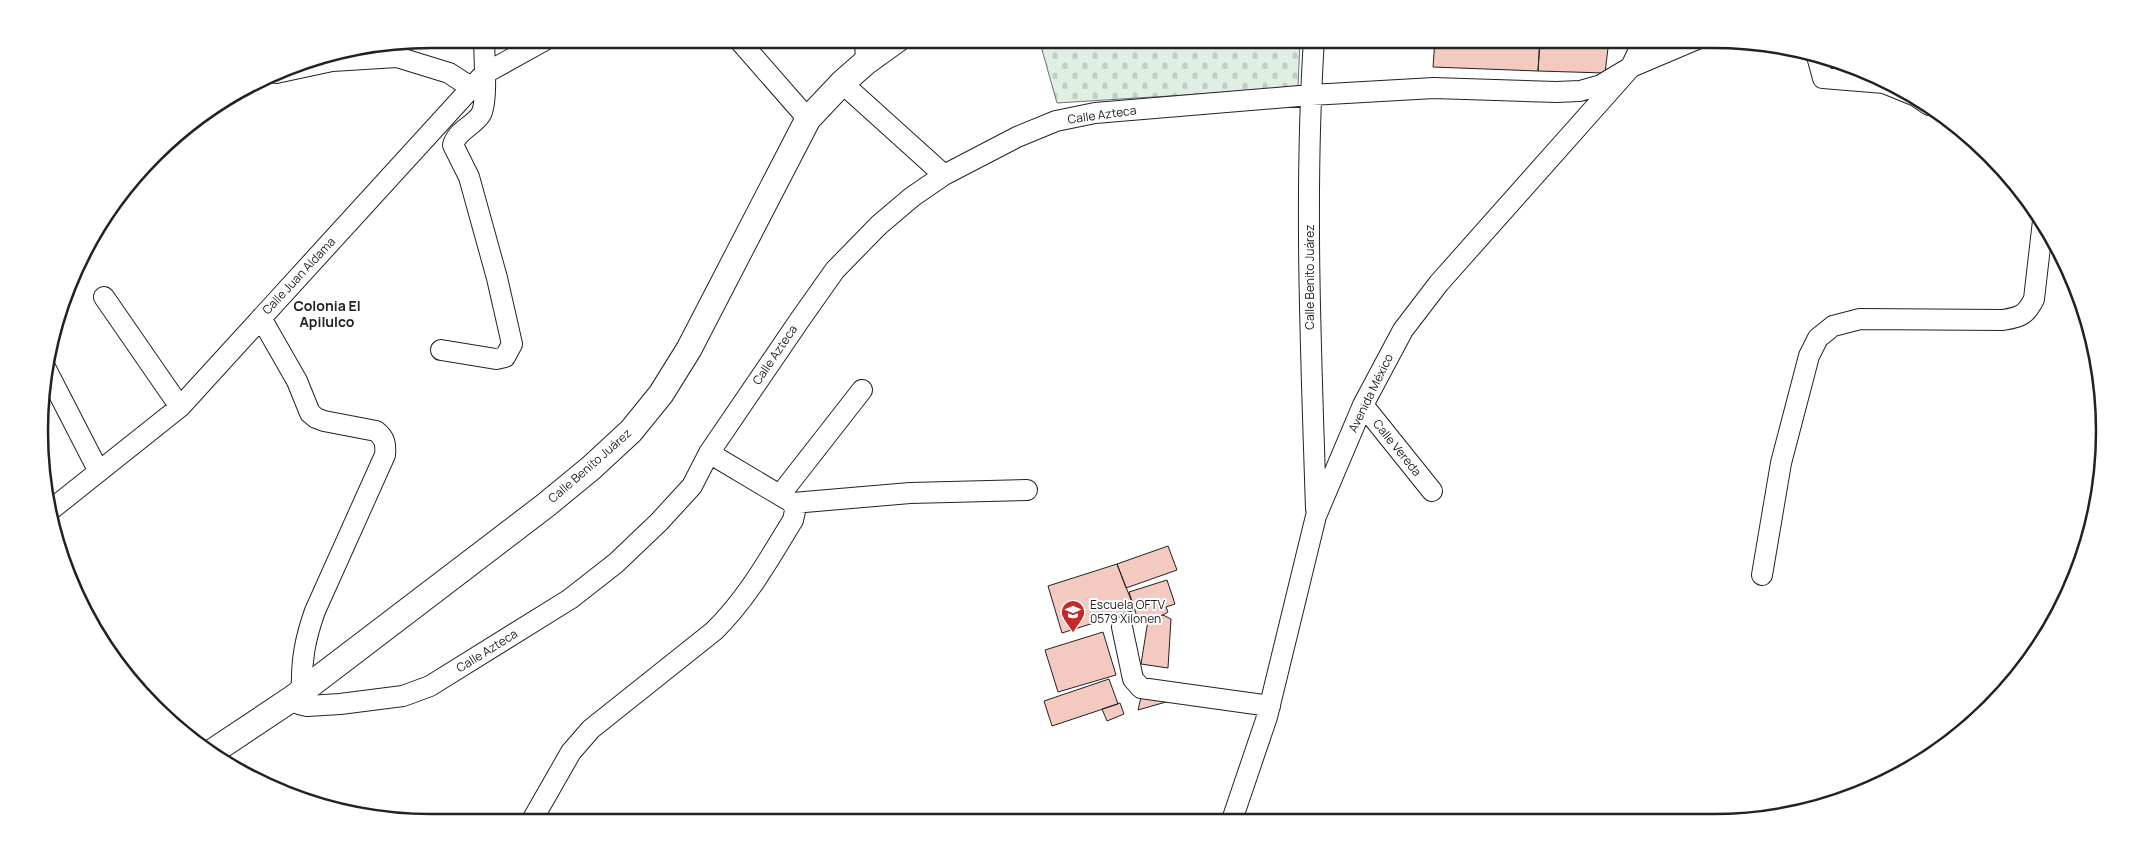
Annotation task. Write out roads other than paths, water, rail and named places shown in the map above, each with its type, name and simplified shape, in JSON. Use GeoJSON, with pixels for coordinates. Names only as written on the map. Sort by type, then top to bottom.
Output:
{"type":"FeatureCollection","features":[{"type":"Feature","properties":{"kind":"main road","name":"Calle Benito Juárez"},"geometry":{"type":"LineString","coordinates":[[217,748],[297,694],[546,505],[591,468],[631,430],[662,394],[689,349],[808,119],[842,83],[866,50]]}},
{"type":"Feature","properties":{"kind":"street"},"geometry":{"type":"LineString","coordinates":[[441,350],[496,359],[505,357],[512,344],[497,278],[469,177],[453,145],[454,139],[481,114],[478,81],[483,48]]}},
{"type":"Feature","properties":{"kind":"street","name":"Calle Juan Aldama"},"geometry":{"type":"LineString","coordinates":[[55,506],[98,470],[180,407],[478,81],[532,48]]}},
{"type":"Feature","properties":{"kind":"street"},"geometry":{"type":"LineString","coordinates":[[746,48],[808,119]]}},
{"type":"Feature","properties":{"kind":"street","name":"Calle Benito Juárez"},"geometry":{"type":"LineString","coordinates":[[1314,48],[1311,95],[1309,304],[1316,516]]}},
{"type":"Feature","properties":{"kind":"street","name":"Avenida México"},"geometry":{"type":"LineString","coordinates":[[1234,814],[1270,706],[1316,516],[1362,405],[1403,330],[1439,283],[1631,67],[1640,48]]}},
{"type":"Feature","properties":{"kind":"street","name":"Calle Azteca"},"geometry":{"type":"LineString","coordinates":[[297,694],[299,704],[308,706],[403,696],[430,686],[570,599],[616,563],[659,522],[692,486],[710,453],[835,270],[879,225],[912,197],[944,175],[1017,137],[1056,121],[1095,113],[1311,95],[1434,88],[1580,91],[1601,85],[1631,67],[1676,48]]}},
{"type":"Feature","properties":{"kind":"street"},"geometry":{"type":"LineString","coordinates":[[328,62],[397,57],[478,81]]}},
{"type":"Feature","properties":{"kind":"street"},"geometry":{"type":"LineString","coordinates":[[1819,63],[1823,78],[1871,82]]}},
{"type":"Feature","properties":{"kind":"street"},"geometry":{"type":"LineString","coordinates":[[842,83],[944,175]]}},
{"type":"Feature","properties":{"kind":"street"},"geometry":{"type":"LineString","coordinates":[[1762,575],[1781,463],[1809,356],[1818,338],[1833,326],[1860,319],[2003,320],[2019,317],[2028,310],[2034,299],[2042,234]]}},
{"type":"Feature","properties":{"kind":"street"},"geometry":{"type":"LineString","coordinates":[[104,296],[180,407]]}},
{"type":"Feature","properties":{"kind":"street"},"geometry":{"type":"LineString","coordinates":[[261,318],[297,381],[310,413],[324,421],[376,431],[383,437],[386,445],[385,455],[315,611],[306,636],[297,694]]}},
{"type":"Feature","properties":{"kind":"street"},"geometry":{"type":"LineString","coordinates":[[51,379],[98,470]]}},
{"type":"Feature","properties":{"kind":"street"},"geometry":{"type":"LineString","coordinates":[[786,499],[862,390]]}},
{"type":"Feature","properties":{"kind":"street","name":"Calle Vereda"},"geometry":{"type":"LineString","coordinates":[[1362,405],[1432,491]]}},
{"type":"Feature","properties":{"kind":"street"},"geometry":{"type":"LineString","coordinates":[[710,453],[786,499],[1027,490]]}},
{"type":"Feature","properties":{"kind":"street"},"geometry":{"type":"LineString","coordinates":[[536,814],[572,752],[591,729],[714,632],[730,616],[794,520],[786,499]]}},
{"type":"Feature","properties":{"kind":"street"},"geometry":{"type":"LineString","coordinates":[[1122,627],[1133,679],[1141,688],[1270,706]]}},
{"type":"Feature","properties":{"kind":"place","name":"Escuela OFTV 0579 Xilonen"},"geometry":{"type":"Point","coordinates":[1073,633]}},
{"type":"Feature","properties":{"kind":"district","name":"Colonia El Apilulco"},"geometry":{"type":"Point","coordinates":[327,314]}}]}
